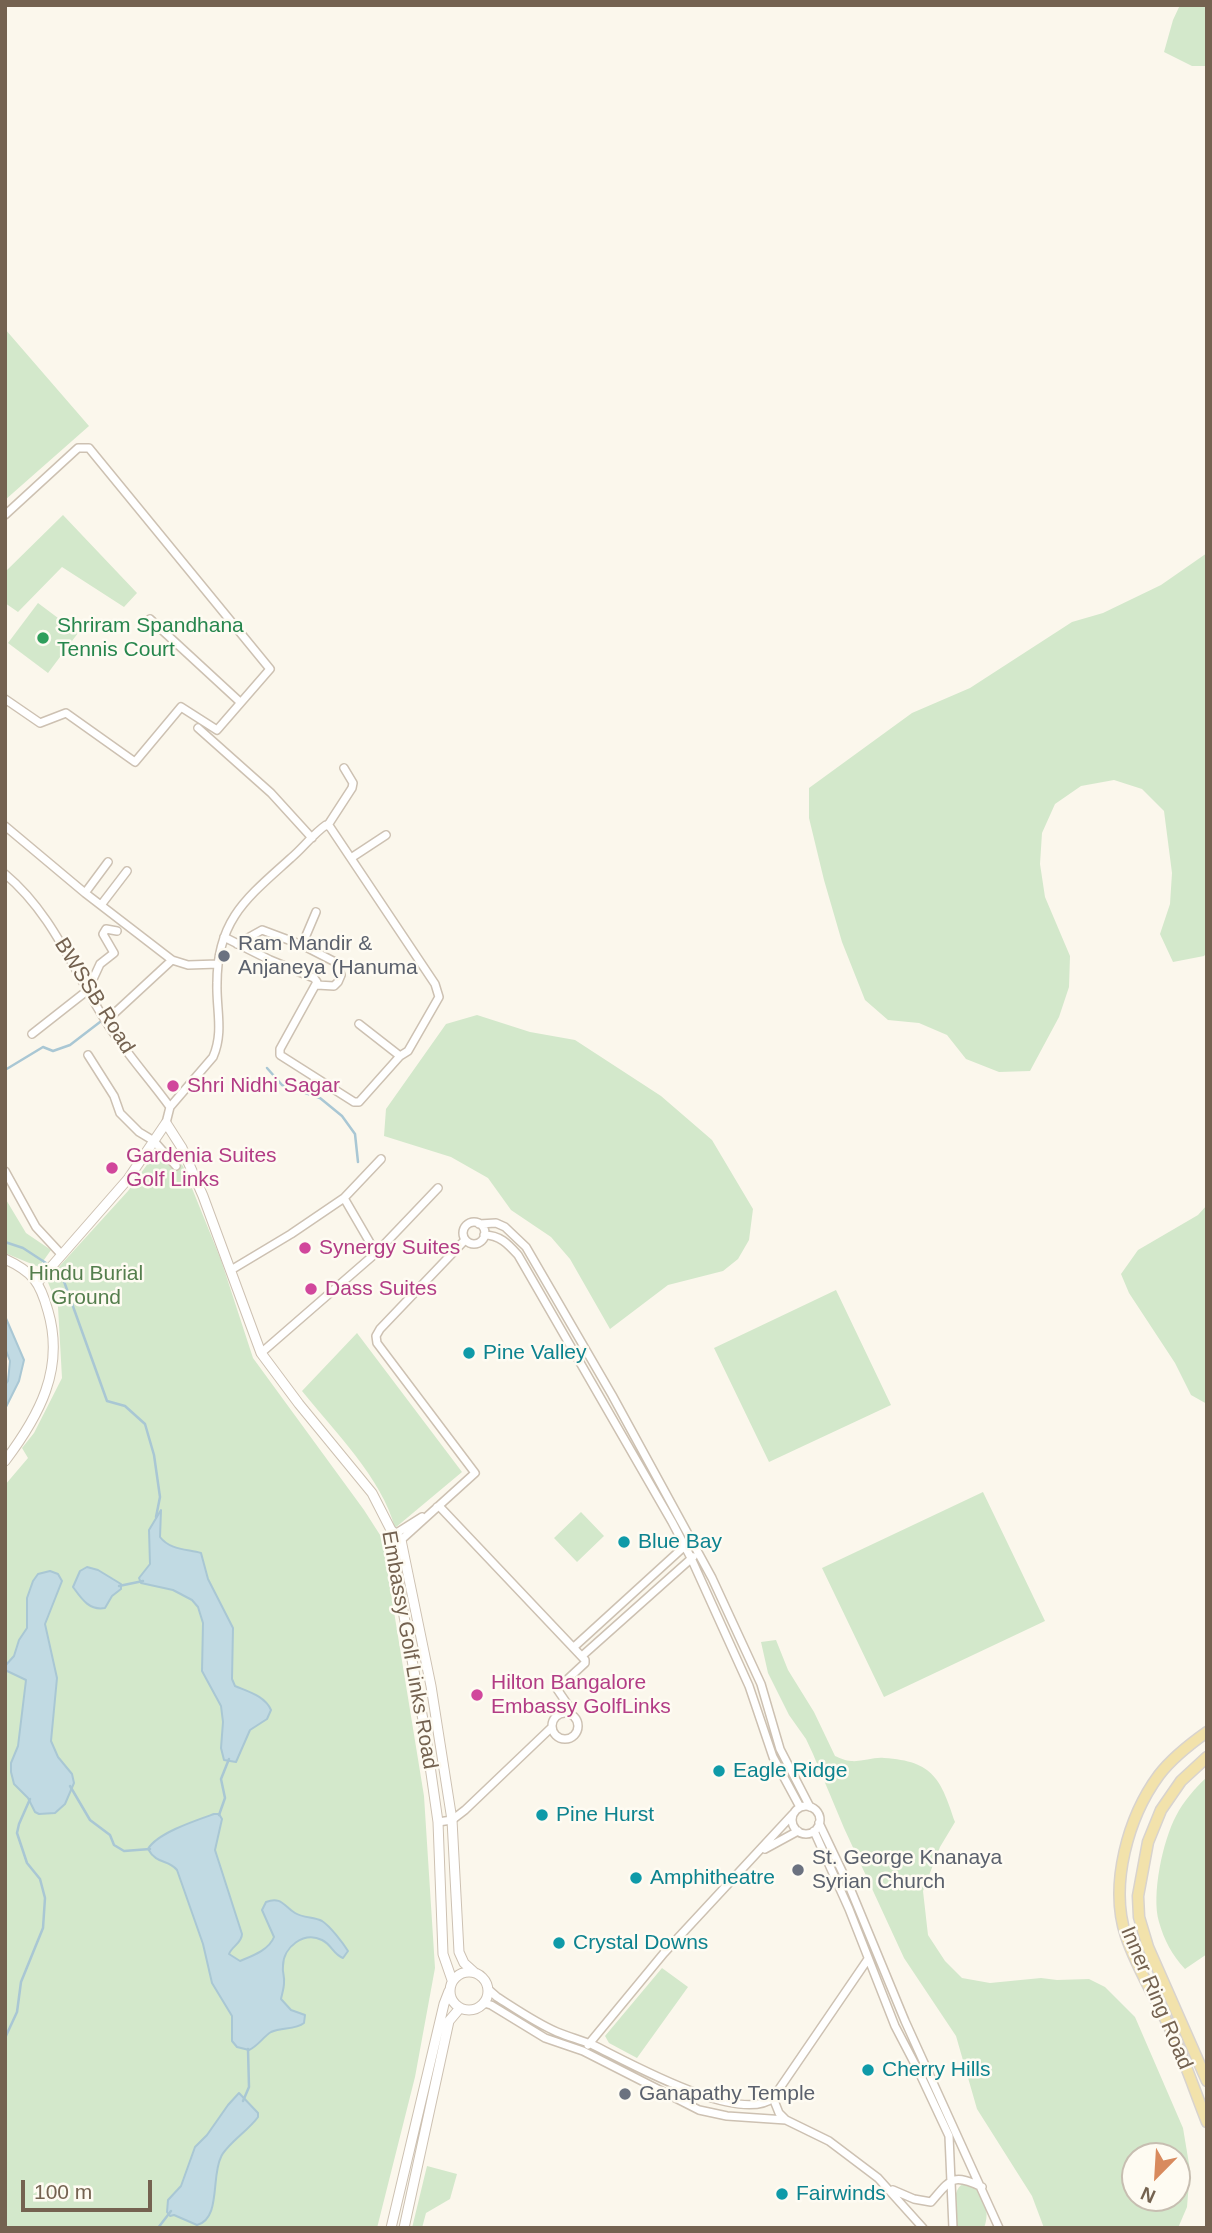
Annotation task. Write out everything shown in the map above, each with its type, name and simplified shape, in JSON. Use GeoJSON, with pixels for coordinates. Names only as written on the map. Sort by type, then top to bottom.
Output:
{"type":"FeatureCollection","features":[{"type":"Feature","properties":{"kind":"main road","name":"Inner Ring Road"},"geometry":{"type":"LineString","coordinates":[[1207,1732],[1172,1760],[1153,1784],[1128,1837],[1120,1886],[1126,1936],[1143,1979],[1173,2035],[1207,2122]]}},
{"type":"Feature","properties":{"kind":"main road","name":"Inner Ring Road"},"geometry":{"type":"LineString","coordinates":[[1207,1757],[1181,1781],[1161,1810],[1148,1842],[1138,1896],[1139,1917],[1152,1960],[1207,2081]]}},
{"type":"Feature","properties":{"kind":"street"},"geometry":{"type":"LineString","coordinates":[[5,514],[78,448],[89,448],[270,668],[216,730],[182,707],[134,762],[66,713],[40,723],[5,699]]}},
{"type":"Feature","properties":{"kind":"street"},"geometry":{"type":"LineString","coordinates":[[150,619],[240,702]]}},
{"type":"Feature","properties":{"kind":"street"},"geometry":{"type":"LineString","coordinates":[[198,729],[271,793],[312,838]]}},
{"type":"Feature","properties":{"kind":"street"},"geometry":{"type":"LineString","coordinates":[[38,1282],[128,1179],[166,1123],[170,1107],[213,1057],[217,1049],[220,1023],[217,984],[224,937],[238,908],[323,826],[328,825],[352,788],[353,783],[344,768]]}},
{"type":"Feature","properties":{"kind":"street"},"geometry":{"type":"LineString","coordinates":[[317,985],[280,1049],[280,1055],[354,1102],[359,1102],[400,1056],[408,1051],[439,998],[438,991],[328,825]]}},
{"type":"Feature","properties":{"kind":"street"},"geometry":{"type":"LineString","coordinates":[[5,826],[85,893],[172,960],[188,965],[218,964]]}},
{"type":"Feature","properties":{"kind":"street"},"geometry":{"type":"LineString","coordinates":[[351,858],[386,835]]}},
{"type":"Feature","properties":{"kind":"street"},"geometry":{"type":"LineString","coordinates":[[85,893],[108,862]]}},
{"type":"Feature","properties":{"kind":"street"},"geometry":{"type":"LineString","coordinates":[[101,905],[127,871]]}},
{"type":"Feature","properties":{"kind":"street","name":"BWSSB Road"},"geometry":{"type":"LineString","coordinates":[[5,874],[30,898],[51,925],[106,1021],[170,1107]]}},
{"type":"Feature","properties":{"kind":"street"},"geometry":{"type":"LineString","coordinates":[[302,945],[316,912]]}},
{"type":"Feature","properties":{"kind":"street"},"geometry":{"type":"LineString","coordinates":[[237,944],[262,930],[302,945],[338,963],[341,975],[338,982],[334,986],[317,985]]}},
{"type":"Feature","properties":{"kind":"street"},"geometry":{"type":"LineString","coordinates":[[32,1034],[88,990],[96,970],[114,953],[103,934],[104,931],[117,931]]}},
{"type":"Feature","properties":{"kind":"street"},"geometry":{"type":"LineString","coordinates":[[224,937],[314,978],[317,985]]}},
{"type":"Feature","properties":{"kind":"street"},"geometry":{"type":"LineString","coordinates":[[106,1021],[172,960]]}},
{"type":"Feature","properties":{"kind":"street"},"geometry":{"type":"LineString","coordinates":[[359,1024],[400,1056]]}},
{"type":"Feature","properties":{"kind":"street"},"geometry":{"type":"LineString","coordinates":[[88,1055],[114,1096],[120,1113],[139,1132],[154,1141],[176,1166]]}},
{"type":"Feature","properties":{"kind":"street","name":"Embassy Golf Links Road"},"geometry":{"type":"LineString","coordinates":[[166,1123],[193,1171],[261,1353],[372,1493],[396,1535],[391,1545],[438,1822],[443,1954],[452,1980]]}},
{"type":"Feature","properties":{"kind":"street"},"geometry":{"type":"LineString","coordinates":[[231,1270],[344,1198],[381,1159]]}},
{"type":"Feature","properties":{"kind":"street"},"geometry":{"type":"LineString","coordinates":[[5,1171],[54,1262]]}},
{"type":"Feature","properties":{"kind":"street"},"geometry":{"type":"LineString","coordinates":[[261,1353],[376,1253],[438,1188]]}},
{"type":"Feature","properties":{"kind":"street"},"geometry":{"type":"LineString","coordinates":[[344,1198],[376,1253]]}},
{"type":"Feature","properties":{"kind":"street"},"geometry":{"type":"LineString","coordinates":[[479,1224],[484,1229],[481,1241],[475,1244],[466,1240],[464,1228],[473,1222],[496,1223],[505,1227],[526,1247],[699,1552],[761,1685],[780,1749],[810,1807],[818,1813],[819,1823],[850,1888],[905,2021],[982,2187],[995,2225]]}},
{"type":"Feature","properties":{"kind":"street"},"geometry":{"type":"LineString","coordinates":[[484,1235],[502,1239],[517,1255],[616,1421],[691,1558],[749,1686],[773,1757],[800,1807]]}},
{"type":"Feature","properties":{"kind":"street"},"geometry":{"type":"LineString","coordinates":[[466,1240],[380,1329],[376,1339],[475,1473],[439,1506],[396,1535],[432,1697],[452,1820],[459,1952],[464,1964],[484,1979],[489,1990],[497,1997],[555,2031],[589,2043],[704,2097],[750,2105],[766,2103],[773,2098],[868,1959]]}},
{"type":"Feature","properties":{"kind":"street"},"geometry":{"type":"LineString","coordinates":[[5,1259],[23,1268],[38,1282],[54,1339],[51,1376],[24,1436],[5,1461]]}},
{"type":"Feature","properties":{"kind":"street"},"geometry":{"type":"LineString","coordinates":[[439,1506],[582,1656],[585,1663],[556,1689],[570,1708],[578,1723],[578,1729],[567,1739],[556,1737],[552,1727]]}},
{"type":"Feature","properties":{"kind":"street"},"geometry":{"type":"LineString","coordinates":[[575,1647],[692,1540]]}},
{"type":"Feature","properties":{"kind":"street"},"geometry":{"type":"LineString","coordinates":[[582,1656],[699,1552]]}},
{"type":"Feature","properties":{"kind":"street"},"geometry":{"type":"LineString","coordinates":[[419,1700],[432,1697]]}},
{"type":"Feature","properties":{"kind":"street"},"geometry":{"type":"LineString","coordinates":[[438,1822],[452,1820],[552,1727],[555,1717],[571,1714]]}},
{"type":"Feature","properties":{"kind":"street"},"geometry":{"type":"LineString","coordinates":[[583,2051],[664,1953],[793,1814],[800,1807],[810,1807]]}},
{"type":"Feature","properties":{"kind":"street"},"geometry":{"type":"LineString","coordinates":[[793,1814],[793,1824],[798,1831],[806,1833],[814,1830],[819,1823]]}},
{"type":"Feature","properties":{"kind":"street"},"geometry":{"type":"LineString","coordinates":[[814,1830],[895,2026],[949,2136],[953,2228]]}},
{"type":"Feature","properties":{"kind":"street"},"geometry":{"type":"LineString","coordinates":[[758,1853],[798,1831]]}},
{"type":"Feature","properties":{"kind":"street"},"geometry":{"type":"LineString","coordinates":[[391,2228],[444,2004],[452,1980],[462,1973],[474,1972]]}},
{"type":"Feature","properties":{"kind":"street"},"geometry":{"type":"LineString","coordinates":[[449,1991],[452,2001],[460,2008],[473,2010],[484,2003],[489,1990]]}},
{"type":"Feature","properties":{"kind":"street"},"geometry":{"type":"LineString","coordinates":[[484,2003],[545,2038],[583,2051],[699,2110],[740,2118],[786,2120]]}},
{"type":"Feature","properties":{"kind":"street"},"geometry":{"type":"LineString","coordinates":[[404,2228],[449,2021],[460,2008]]}},
{"type":"Feature","properties":{"kind":"street"},"geometry":{"type":"LineString","coordinates":[[773,2098],[779,2113],[786,2120],[829,2141],[878,2178],[923,2228]]}},
{"type":"Feature","properties":{"kind":"street"},"geometry":{"type":"LineString","coordinates":[[889,2188],[914,2199],[930,2202],[949,2181],[964,2179],[982,2187]]}},
{"type":"Feature","properties":{"kind":"green space"},"geometry":{"type":"Polygon","coordinates":[[[1180,5],[1207,5],[1207,66],[1192,66],[1164,52],[1180,5]]]}},
{"type":"Feature","properties":{"kind":"green space"},"geometry":{"type":"Polygon","coordinates":[[[5,329],[89,426],[5,500],[5,329]]]}},
{"type":"Feature","properties":{"kind":"green space"},"geometry":{"type":"Polygon","coordinates":[[[63,515],[137,593],[124,607],[62,567],[18,612],[5,603],[5,572],[63,515]]]}},
{"type":"Feature","properties":{"kind":"green space"},"geometry":{"type":"Polygon","coordinates":[[[1207,553],[1207,952],[1204,956],[1173,962],[1160,934],[1170,904],[1172,873],[1164,811],[1142,789],[1114,780],[1081,786],[1055,804],[1042,833],[1040,864],[1045,897],[1070,956],[1069,987],[1059,1017],[1030,1071],[999,1072],[966,1059],[947,1035],[919,1023],[888,1020],[865,1000],[842,942],[809,818],[809,788],[912,713],[970,688],[1072,622],[1103,613],[1161,585],[1207,553]]]}},
{"type":"Feature","properties":{"kind":"green space","name":"Shriram Spandhana Tennis Court"},"geometry":{"type":"Polygon","coordinates":[[[38,603],[78,633],[48,673],[8,643],[38,603]]]}},
{"type":"Feature","properties":{"kind":"green space"},"geometry":{"type":"Polygon","coordinates":[[[477,1015],[530,1032],[575,1040],[661,1096],[712,1140],[753,1209],[749,1240],[738,1259],[723,1271],[668,1285],[610,1329],[570,1259],[551,1237],[511,1210],[488,1178],[451,1157],[384,1136],[386,1109],[446,1024],[477,1015]]]}},
{"type":"Feature","properties":{"kind":"green space"},"geometry":{"type":"Polygon","coordinates":[[[162,1144],[183,1166],[221,1260],[253,1358],[382,1538],[424,1796],[435,1968],[415,2077],[377,2228],[5,2228],[5,1485],[28,1458],[22,1448],[34,1433],[62,1378],[58,1307],[47,1280],[128,1191],[162,1144]]]}},
{"type":"Feature","properties":{"kind":"green space","name":"Hindu Burial Ground"},"geometry":{"type":"Polygon","coordinates":[[[5,1198],[26,1233],[51,1250],[39,1267],[5,1253],[5,1198]]]}},
{"type":"Feature","properties":{"kind":"green space"},"geometry":{"type":"Polygon","coordinates":[[[1207,1205],[1207,1404],[1191,1395],[1175,1363],[1129,1293],[1121,1274],[1138,1250],[1198,1215],[1207,1205]]]}},
{"type":"Feature","properties":{"kind":"green space"},"geometry":{"type":"Polygon","coordinates":[[[836,1290],[891,1405],[769,1462],[714,1348],[836,1290]]]}},
{"type":"Feature","properties":{"kind":"green space"},"geometry":{"type":"Polygon","coordinates":[[[357,1333],[462,1472],[395,1528],[389,1509],[368,1473],[302,1391],[357,1333]]]}},
{"type":"Feature","properties":{"kind":"green space"},"geometry":{"type":"Polygon","coordinates":[[[983,1492],[1045,1621],[884,1697],[822,1568],[983,1492]]]}},
{"type":"Feature","properties":{"kind":"green space"},"geometry":{"type":"Polygon","coordinates":[[[581,1512],[604,1536],[577,1562],[554,1538],[581,1512]]]}},
{"type":"Feature","properties":{"kind":"green space"},"geometry":{"type":"Polygon","coordinates":[[[776,1640],[788,1670],[814,1712],[835,1756],[849,1761],[884,1758],[914,1763],[925,1768],[940,1784],[955,1822],[940,1847],[923,1891],[928,1935],[945,1961],[962,1978],[990,1983],[1041,1978],[1089,1979],[1105,1987],[1135,2017],[1183,2128],[1185,2142],[1121,2142],[1121,2212],[1185,2212],[1178,2228],[1044,2228],[1032,2196],[977,2109],[956,2036],[904,1958],[806,1739],[789,1715],[768,1673],[761,1642],[776,1640]]]}},
{"type":"Feature","properties":{"kind":"green space"},"geometry":{"type":"Polygon","coordinates":[[[1207,1777],[1207,1954],[1185,1969],[1172,1953],[1161,1929],[1157,1911],[1157,1883],[1171,1826],[1190,1795],[1207,1777]]]}},
{"type":"Feature","properties":{"kind":"green space"},"geometry":{"type":"Polygon","coordinates":[[[662,1968],[688,1987],[637,2058],[609,2043],[605,2036],[662,1968]]]}},
{"type":"Feature","properties":{"kind":"green space"},"geometry":{"type":"Polygon","coordinates":[[[427,2166],[457,2174],[450,2199],[426,2213],[422,2228],[412,2228],[427,2166]]]}},
{"type":"Feature","properties":{"kind":"green space"},"geometry":{"type":"Polygon","coordinates":[[[965,2183],[977,2190],[984,2201],[987,2215],[984,2228],[955,2228],[957,2190],[965,2183]]]}},
{"type":"Feature","properties":{"kind":"water"},"geometry":{"type":"Polygon","coordinates":[[[5,1316],[24,1360],[19,1381],[5,1409],[5,1385],[8,1381],[10,1361],[5,1348],[5,1316]]]}},
{"type":"Feature","properties":{"kind":"water"},"geometry":{"type":"Polygon","coordinates":[[[161,1510],[160,1537],[173,1547],[201,1553],[208,1579],[233,1628],[232,1679],[235,1686],[261,1698],[271,1710],[267,1719],[250,1730],[236,1762],[224,1760],[221,1748],[221,1706],[202,1671],[203,1623],[198,1607],[192,1600],[173,1590],[141,1583],[139,1578],[150,1564],[149,1530],[161,1510]]]}},
{"type":"Feature","properties":{"kind":"water"},"geometry":{"type":"Polygon","coordinates":[[[87,1567],[98,1570],[121,1584],[121,1589],[112,1596],[105,1608],[90,1606],[73,1587],[80,1571],[87,1567]]]}},
{"type":"Feature","properties":{"kind":"water"},"geometry":{"type":"Polygon","coordinates":[[[50,1571],[58,1574],[62,1581],[45,1624],[57,1678],[51,1741],[58,1757],[72,1774],[74,1783],[65,1804],[55,1813],[39,1814],[14,1784],[11,1772],[11,1763],[18,1746],[26,1680],[5,1670],[5,1666],[14,1656],[19,1640],[27,1628],[27,1598],[33,1581],[38,1574],[50,1571]]]}},
{"type":"Feature","properties":{"kind":"water"},"geometry":{"type":"Polygon","coordinates":[[[219,1814],[222,1819],[215,1850],[242,1934],[229,1954],[240,1961],[260,1952],[272,1942],[274,1937],[262,1910],[266,1902],[271,1900],[282,1903],[298,1915],[322,1921],[348,1951],[343,1958],[325,1942],[315,1938],[302,1939],[291,1947],[284,1959],[281,1999],[291,2010],[305,2015],[304,2023],[271,2032],[249,2050],[237,2047],[232,2041],[232,2016],[212,1983],[203,1944],[177,1870],[159,1860],[148,1849],[168,1832],[219,1814]]]}},
{"type":"Feature","properties":{"kind":"water"},"geometry":{"type":"Polygon","coordinates":[[[239,2093],[258,2113],[258,2117],[221,2157],[209,2215],[197,2225],[174,2215],[170,2216],[167,2212],[168,2200],[181,2186],[195,2147],[239,2093]]]}},
{"type":"Feature","properties":{"kind":"waterway"},"geometry":{"type":"LineString","coordinates":[[5,1070],[43,1047],[53,1051],[70,1045],[100,1022]]}},
{"type":"Feature","properties":{"kind":"waterway"},"geometry":{"type":"LineString","coordinates":[[267,1068],[282,1085],[320,1098],[342,1116],[355,1134],[358,1162]]}},
{"type":"Feature","properties":{"kind":"waterway"},"geometry":{"type":"LineString","coordinates":[[5,1242],[23,1248],[49,1265]]}},
{"type":"Feature","properties":{"kind":"waterway"},"geometry":{"type":"LineString","coordinates":[[55,1269],[61,1273],[107,1401],[125,1406],[145,1424],[154,1455],[160,1497],[156,1517]]}},
{"type":"Feature","properties":{"kind":"waterway"},"geometry":{"type":"LineString","coordinates":[[119,1586],[143,1581]]}},
{"type":"Feature","properties":{"kind":"waterway"},"geometry":{"type":"LineString","coordinates":[[219,1815],[225,1798],[221,1779],[229,1759]]}},
{"type":"Feature","properties":{"kind":"waterway"},"geometry":{"type":"LineString","coordinates":[[70,1786],[90,1820],[110,1835],[114,1845],[124,1851],[150,1849]]}},
{"type":"Feature","properties":{"kind":"waterway"},"geometry":{"type":"LineString","coordinates":[[5,2038],[17,2012],[21,1982],[43,1928],[45,1898],[40,1879],[27,1863],[17,1833],[30,1799]]}},
{"type":"Feature","properties":{"kind":"waterway"},"geometry":{"type":"LineString","coordinates":[[243,2101],[249,2087],[248,2049]]}},
{"type":"Feature","properties":{"kind":"waterway"},"geometry":{"type":"LineString","coordinates":[[158,2228],[171,2211]]}},
{"type":"Feature","properties":{"kind":"place","name":"Shriram Spandhana Tennis Court"},"geometry":{"type":"Point","coordinates":[43,638]}},
{"type":"Feature","properties":{"kind":"place","name":"Ram Mandir & Anjaneya (Hanuma"},"geometry":{"type":"Point","coordinates":[224,956]}},
{"type":"Feature","properties":{"kind":"place","name":"Shri Nidhi Sagar"},"geometry":{"type":"Point","coordinates":[173,1086]}},
{"type":"Feature","properties":{"kind":"place","name":"Gardenia Suites Golf Links"},"geometry":{"type":"Point","coordinates":[112,1168]}},
{"type":"Feature","properties":{"kind":"place","name":"Synergy Suites"},"geometry":{"type":"Point","coordinates":[305,1248]}},
{"type":"Feature","properties":{"kind":"place","name":"Dass Suites"},"geometry":{"type":"Point","coordinates":[311,1289]}},
{"type":"Feature","properties":{"kind":"place","name":"Pine Valley"},"geometry":{"type":"Point","coordinates":[469,1353]}},
{"type":"Feature","properties":{"kind":"place","name":"Blue Bay"},"geometry":{"type":"Point","coordinates":[624,1542]}},
{"type":"Feature","properties":{"kind":"place","name":"Hilton Bangalore Embassy GolfLinks"},"geometry":{"type":"Point","coordinates":[477,1695]}},
{"type":"Feature","properties":{"kind":"place","name":"Eagle Ridge"},"geometry":{"type":"Point","coordinates":[719,1771]}},
{"type":"Feature","properties":{"kind":"place","name":"Pine Hurst"},"geometry":{"type":"Point","coordinates":[542,1815]}},
{"type":"Feature","properties":{"kind":"place","name":"St. George Knanaya Syrian Church"},"geometry":{"type":"Point","coordinates":[798,1870]}},
{"type":"Feature","properties":{"kind":"place","name":"Amphitheatre"},"geometry":{"type":"Point","coordinates":[636,1878]}},
{"type":"Feature","properties":{"kind":"place","name":"Crystal Downs"},"geometry":{"type":"Point","coordinates":[559,1943]}},
{"type":"Feature","properties":{"kind":"place","name":"Cherry Hills"},"geometry":{"type":"Point","coordinates":[868,2070]}},
{"type":"Feature","properties":{"kind":"place","name":"Ganapathy Temple"},"geometry":{"type":"Point","coordinates":[625,2094]}},
{"type":"Feature","properties":{"kind":"place","name":"Fairwinds"},"geometry":{"type":"Point","coordinates":[782,2194]}}]}
